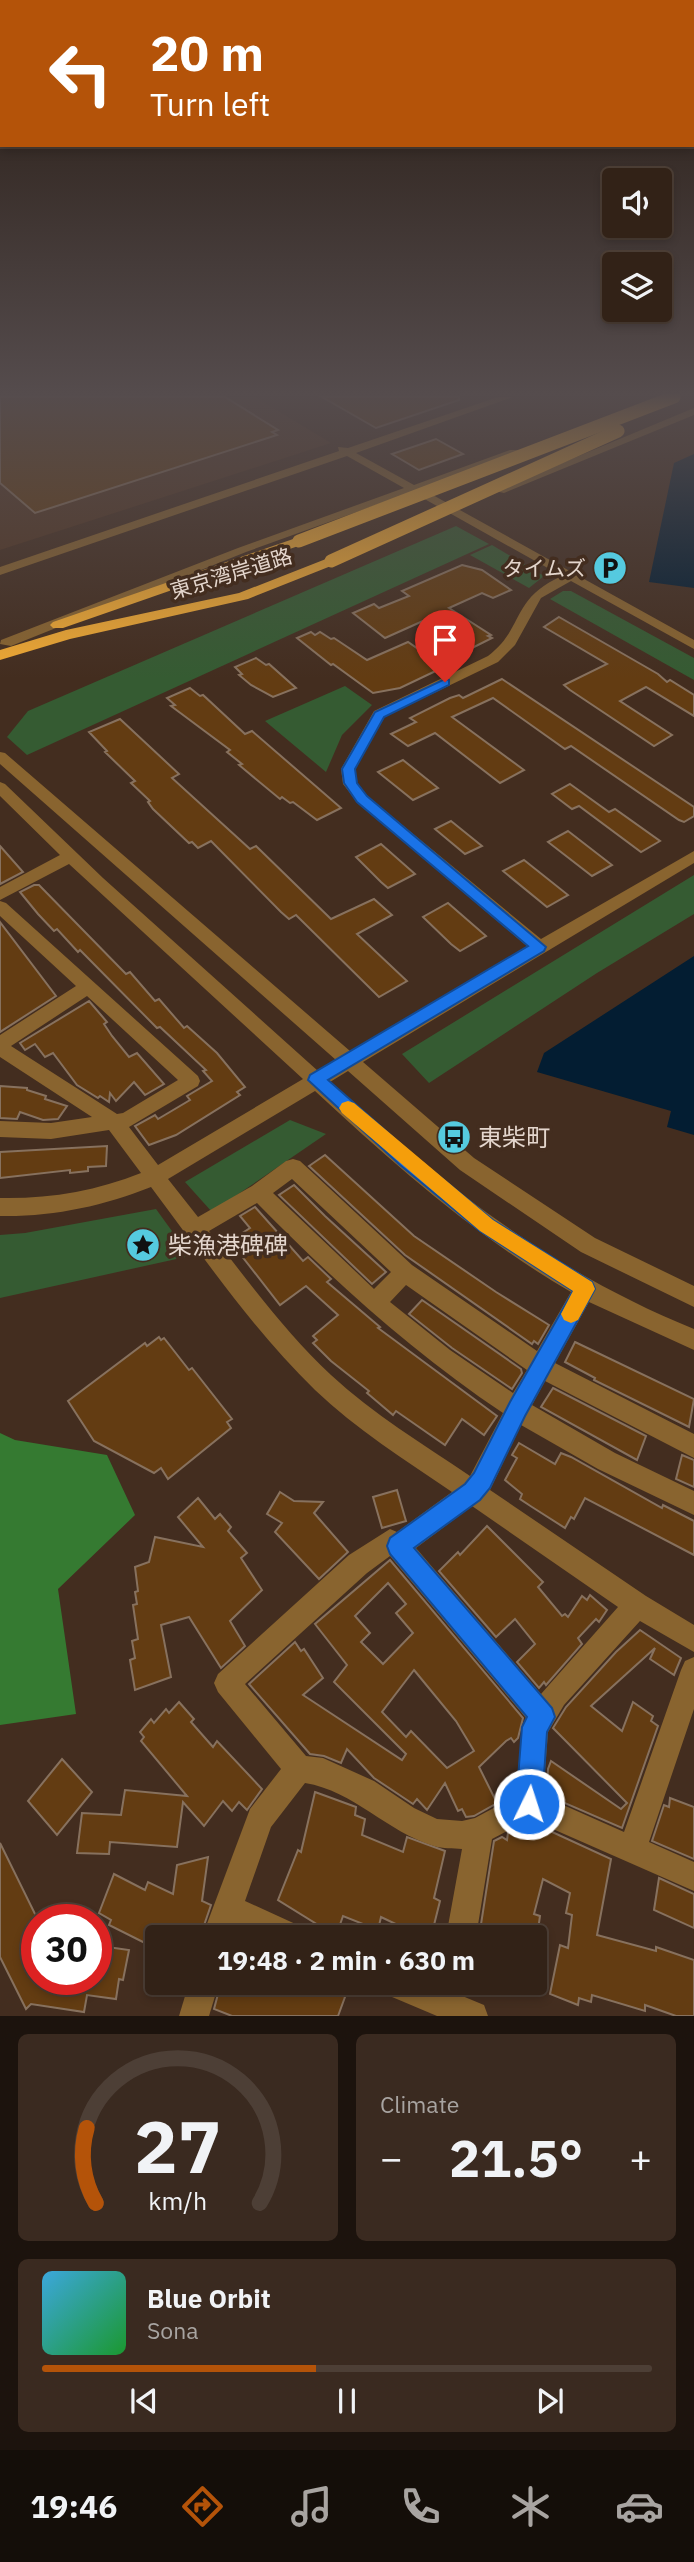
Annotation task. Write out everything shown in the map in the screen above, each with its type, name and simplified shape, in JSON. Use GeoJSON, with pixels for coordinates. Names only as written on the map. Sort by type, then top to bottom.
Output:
{"type":"FeatureCollection","features":[{"type":"Feature","properties":{"kind":"highway","name":"東京湾岸道路"},"geometry":{"type":"LineString","coordinates":[[2,647],[210,574],[429,491]]}},
{"type":"Feature","properties":{"kind":"highway","name":"東京湾岸道路"},"geometry":{"type":"LineString","coordinates":[[2,647],[243,596],[331,561],[487,491]]}},
{"type":"Feature","properties":{"kind":"street"},"geometry":{"type":"LineString","coordinates":[[0,565],[222,491]]}},
{"type":"Feature","properties":{"kind":"street"},"geometry":{"type":"LineString","coordinates":[[0,571],[228,491]]}},
{"type":"Feature","properties":{"kind":"street"},"geometry":{"type":"LineString","coordinates":[[2,647],[242,550],[404,491]]}},
{"type":"Feature","properties":{"kind":"street"},"geometry":{"type":"LineString","coordinates":[[417,491],[694,645]]}},
{"type":"Feature","properties":{"kind":"street"},"geometry":{"type":"LineString","coordinates":[[452,511],[500,491]]}},
{"type":"Feature","properties":{"kind":"street"},"geometry":{"type":"LineString","coordinates":[[539,947],[362,799],[350,783],[348,769],[379,715],[508,649],[531,601],[541,592],[571,577]]}},
{"type":"Feature","properties":{"kind":"street"},"geometry":{"type":"LineString","coordinates":[[0,756],[443,1145],[512,1196],[588,1245],[694,1297]]}},
{"type":"Feature","properties":{"kind":"street"},"geometry":{"type":"LineString","coordinates":[[0,787],[70,857],[316,1080],[475,1217],[512,1244],[586,1289],[694,1340]]}},
{"type":"Feature","properties":{"kind":"street"},"geometry":{"type":"LineString","coordinates":[[0,1207],[75,1200],[122,1190],[156,1176],[694,856]]}},
{"type":"Feature","properties":{"kind":"street"},"geometry":{"type":"LineString","coordinates":[[0,894],[70,857]]}},
{"type":"Feature","properties":{"kind":"street"},"geometry":{"type":"LineString","coordinates":[[0,906],[191,1081],[127,1120],[51,1131],[0,1129]]}},
{"type":"Feature","properties":{"kind":"street"},"geometry":{"type":"LineString","coordinates":[[88,987],[0,1046],[113,1121],[268,1325],[324,1383],[379,1428],[636,1605],[694,1639]]}},
{"type":"Feature","properties":{"kind":"street"},"geometry":{"type":"LineString","coordinates":[[195,1229],[259,1192],[293,1167],[405,1272],[543,1368],[694,1446]]}},
{"type":"Feature","properties":{"kind":"street"},"geometry":{"type":"LineString","coordinates":[[259,1192],[375,1303],[467,1376],[569,1440],[694,1503]]}},
{"type":"Feature","properties":{"kind":"street"},"geometry":{"type":"LineString","coordinates":[[375,1303],[405,1272]]}},
{"type":"Feature","properties":{"kind":"street"},"geometry":{"type":"LineString","coordinates":[[398,1546],[472,1492],[482,1481],[517,1409],[543,1368],[586,1289]]}},
{"type":"Feature","properties":{"kind":"street"},"geometry":{"type":"LineString","coordinates":[[529,1804],[479,1831],[462,1835],[436,1833],[404,1818],[354,1786],[323,1772],[299,1768],[227,1682],[358,1564],[390,1541],[398,1546],[543,1717]]}},
{"type":"Feature","properties":{"kind":"street"},"geometry":{"type":"LineString","coordinates":[[529,1804],[535,1727],[555,1696],[636,1605]]}},
{"type":"Feature","properties":{"kind":"street"},"geometry":{"type":"LineString","coordinates":[[632,1850],[694,1670]]}},
{"type":"Feature","properties":{"kind":"street"},"geometry":{"type":"LineString","coordinates":[[221,1925],[260,1819],[299,1768]]}},
{"type":"Feature","properties":{"kind":"street"},"geometry":{"type":"LineString","coordinates":[[529,1804],[694,1877]]}},
{"type":"Feature","properties":{"kind":"street"},"geometry":{"type":"LineString","coordinates":[[463,1925],[479,1831]]}},
{"type":"Feature","properties":{"kind":"street"},"geometry":{"type":"LineString","coordinates":[[226,1908],[265,1925]]}},
{"type":"Feature","properties":{"kind":"street"},"geometry":{"type":"LineString","coordinates":[[194,2016],[200,1995]]}},
{"type":"Feature","properties":{"kind":"street"},"geometry":{"type":"LineString","coordinates":[[425,1995],[473,2016]]}},
{"type":"Feature","properties":{"kind":"shaded area"},"geometry":{"type":"Polygon","coordinates":[[[0,491],[182,491],[0,550],[0,491]]]}},
{"type":"Feature","properties":{"kind":"green space"},"geometry":{"type":"Polygon","coordinates":[[[456,526],[489,544],[27,755],[7,737],[28,711],[456,526]]]}},
{"type":"Feature","properties":{"kind":"green space"},"geometry":{"type":"Polygon","coordinates":[[[492,545],[544,576],[529,588],[470,555],[492,545]]]}},
{"type":"Feature","properties":{"kind":"green space"},"geometry":{"type":"Polygon","coordinates":[[[563,591],[571,591],[694,658],[694,680],[550,599],[563,591]]]}},
{"type":"Feature","properties":{"kind":"green space"},"geometry":{"type":"Polygon","coordinates":[[[345,686],[372,705],[342,735],[326,772],[265,721],[345,686]]]}},
{"type":"Feature","properties":{"kind":"green space"},"geometry":{"type":"Polygon","coordinates":[[[694,875],[694,914],[597,973],[429,1083],[402,1054],[694,875]]]}},
{"type":"Feature","properties":{"kind":"green space"},"geometry":{"type":"Polygon","coordinates":[[[290,1120],[326,1134],[212,1212],[185,1182],[290,1120]]]}},
{"type":"Feature","properties":{"kind":"green space"},"geometry":{"type":"Polygon","coordinates":[[[156,1209],[190,1256],[0,1298],[0,1235],[25,1233],[156,1209]]]}},
{"type":"Feature","properties":{"kind":"green space"},"geometry":{"type":"Polygon","coordinates":[[[0,1433],[15,1440],[107,1455],[135,1515],[58,1589],[76,1714],[0,1725],[0,1433]]]}},
{"type":"Feature","properties":{"kind":"water"},"geometry":{"type":"Polygon","coordinates":[[[668,491],[694,491],[694,588],[649,582],[668,491]]]}},
{"type":"Feature","properties":{"kind":"water"},"geometry":{"type":"Polygon","coordinates":[[[694,956],[694,1135],[667,1127],[671,1111],[537,1072],[544,1053],[694,956]]]}},
{"type":"Feature","properties":{"kind":"building"},"geometry":{"type":"Polygon","coordinates":[[[9,491],[103,491],[35,513],[9,491]]]}},
{"type":"Feature","properties":{"kind":"building"},"geometry":{"type":"Polygon","coordinates":[[[462,565],[482,570],[511,590],[493,598],[482,593],[449,608],[491,635],[488,636],[492,638],[470,649],[423,621],[385,638],[353,613],[374,604],[379,608],[409,596],[402,591],[462,565]]]}},
{"type":"Feature","properties":{"kind":"building"},"geometry":{"type":"Polygon","coordinates":[[[559,617],[658,674],[667,682],[670,680],[694,695],[694,716],[646,687],[620,701],[672,735],[654,746],[570,690],[564,685],[607,664],[544,627],[559,617]]]}},
{"type":"Feature","properties":{"kind":"building"},"geometry":{"type":"Polygon","coordinates":[[[311,632],[315,635],[320,632],[331,639],[334,638],[367,660],[408,642],[444,667],[400,688],[373,693],[297,638],[311,632]]]}},
{"type":"Feature","properties":{"kind":"building"},"geometry":{"type":"Polygon","coordinates":[[[256,658],[266,665],[269,664],[296,688],[273,697],[251,685],[239,675],[242,674],[235,667],[256,658]]]}},
{"type":"Feature","properties":{"kind":"building"},"geometry":{"type":"Polygon","coordinates":[[[502,679],[694,807],[694,816],[684,822],[679,820],[571,746],[565,749],[493,698],[452,717],[524,770],[500,783],[435,733],[408,746],[391,734],[416,722],[410,718],[450,698],[459,695],[463,698],[502,679]]]}},
{"type":"Feature","properties":{"kind":"building"},"geometry":{"type":"Polygon","coordinates":[[[190,688],[200,696],[203,695],[245,734],[252,731],[341,808],[317,820],[293,802],[290,803],[282,797],[280,799],[239,765],[242,764],[227,752],[230,750],[171,706],[175,705],[167,698],[190,688]]]}},
{"type":"Feature","properties":{"kind":"building"},"geometry":{"type":"Polygon","coordinates":[[[120,719],[179,774],[172,778],[250,849],[256,846],[331,919],[374,899],[392,915],[357,934],[407,981],[379,997],[296,915],[289,919],[281,912],[211,841],[198,848],[192,842],[189,843],[153,809],[148,802],[150,801],[131,783],[135,781],[89,732],[120,719]]]}},
{"type":"Feature","properties":{"kind":"building"},"geometry":{"type":"Polygon","coordinates":[[[403,760],[438,788],[413,800],[378,772],[403,760]]]}},
{"type":"Feature","properties":{"kind":"building"},"geometry":{"type":"Polygon","coordinates":[[[570,784],[609,812],[615,809],[660,841],[641,852],[579,806],[572,809],[552,794],[570,784]]]}},
{"type":"Feature","properties":{"kind":"building"},"geometry":{"type":"Polygon","coordinates":[[[451,821],[482,846],[465,854],[435,829],[451,821]]]}},
{"type":"Feature","properties":{"kind":"building"},"geometry":{"type":"Polygon","coordinates":[[[568,831],[612,865],[592,876],[548,842],[568,831]]]}},
{"type":"Feature","properties":{"kind":"building"},"geometry":{"type":"Polygon","coordinates":[[[381,844],[415,874],[388,888],[381,882],[356,857],[381,844]]]}},
{"type":"Feature","properties":{"kind":"building"},"geometry":{"type":"Polygon","coordinates":[[[0,846],[23,872],[0,884],[0,846]]]}},
{"type":"Feature","properties":{"kind":"building"},"geometry":{"type":"Polygon","coordinates":[[[524,860],[568,895],[547,907],[503,871],[524,860]]]}},
{"type":"Feature","properties":{"kind":"building"},"geometry":{"type":"Polygon","coordinates":[[[39,885],[126,974],[130,972],[155,1001],[159,999],[184,1028],[187,1026],[217,1053],[245,1087],[237,1092],[240,1095],[176,1135],[149,1145],[135,1126],[155,1115],[158,1119],[190,1100],[187,1096],[212,1081],[203,1071],[206,1070],[160,1027],[157,1028],[80,950],[78,952],[57,929],[54,931],[38,914],[20,892],[39,885]]]}},
{"type":"Feature","properties":{"kind":"building"},"geometry":{"type":"Polygon","coordinates":[[[448,903],[486,936],[460,951],[451,944],[423,917],[448,903]]]}},
{"type":"Feature","properties":{"kind":"building"},"geometry":{"type":"Polygon","coordinates":[[[0,922],[56,996],[0,1032],[0,922]]]}},
{"type":"Feature","properties":{"kind":"building"},"geometry":{"type":"Polygon","coordinates":[[[89,1001],[107,1022],[104,1024],[129,1057],[137,1053],[164,1084],[145,1095],[134,1082],[116,1101],[110,1093],[109,1102],[77,1085],[53,1053],[45,1057],[35,1044],[25,1050],[20,1043],[89,1001]]]}},
{"type":"Feature","properties":{"kind":"building"},"geometry":{"type":"Polygon","coordinates":[[[0,1086],[27,1088],[46,1096],[45,1099],[67,1106],[58,1119],[43,1120],[20,1112],[17,1119],[0,1118],[0,1086]]]}},
{"type":"Feature","properties":{"kind":"building"},"geometry":{"type":"Polygon","coordinates":[[[107,1146],[106,1166],[88,1167],[88,1171],[70,1173],[70,1170],[0,1178],[0,1152],[107,1146]]]}},
{"type":"Feature","properties":{"kind":"building"},"geometry":{"type":"Polygon","coordinates":[[[325,1155],[414,1236],[549,1325],[538,1344],[534,1341],[532,1344],[405,1255],[309,1166],[325,1155]]]}},
{"type":"Feature","properties":{"kind":"building"},"geometry":{"type":"Polygon","coordinates":[[[294,1185],[386,1272],[372,1284],[279,1195],[294,1185]]]}},
{"type":"Feature","properties":{"kind":"building"},"geometry":{"type":"Polygon","coordinates":[[[255,1207],[303,1261],[308,1257],[331,1279],[327,1282],[380,1327],[378,1328],[497,1416],[484,1435],[462,1419],[445,1445],[396,1411],[393,1415],[367,1393],[369,1391],[331,1361],[313,1343],[317,1340],[313,1336],[338,1315],[306,1286],[280,1305],[230,1241],[250,1228],[240,1216],[255,1207]]]}},
{"type":"Feature","properties":{"kind":"building"},"geometry":{"type":"Polygon","coordinates":[[[422,1300],[521,1369],[522,1373],[512,1389],[452,1348],[409,1314],[422,1300]]]}},
{"type":"Feature","properties":{"kind":"building"},"geometry":{"type":"Polygon","coordinates":[[[159,1337],[161,1340],[164,1338],[189,1370],[192,1368],[232,1419],[227,1422],[231,1428],[168,1479],[161,1468],[154,1473],[94,1441],[68,1401],[145,1343],[147,1346],[159,1337]]]}},
{"type":"Feature","properties":{"kind":"building"},"geometry":{"type":"Polygon","coordinates":[[[575,1342],[694,1399],[689,1427],[594,1380],[595,1378],[565,1362],[575,1342]]]}},
{"type":"Feature","properties":{"kind":"building"},"geometry":{"type":"Polygon","coordinates":[[[553,1388],[646,1436],[637,1460],[541,1407],[553,1388]]]}},
{"type":"Feature","properties":{"kind":"building"},"geometry":{"type":"Polygon","coordinates":[[[519,1443],[555,1464],[561,1453],[571,1457],[662,1508],[663,1505],[694,1521],[694,1555],[585,1498],[574,1519],[571,1517],[565,1528],[532,1507],[520,1499],[522,1494],[505,1480],[517,1458],[512,1455],[519,1443]]]}},
{"type":"Feature","properties":{"kind":"building"},"geometry":{"type":"Polygon","coordinates":[[[682,1455],[694,1460],[694,1487],[676,1479],[682,1455]]]}},
{"type":"Feature","properties":{"kind":"building"},"geometry":{"type":"Polygon","coordinates":[[[397,1490],[406,1521],[382,1528],[373,1497],[397,1490]]]}},
{"type":"Feature","properties":{"kind":"building"},"geometry":{"type":"Polygon","coordinates":[[[280,1492],[294,1501],[323,1502],[314,1513],[348,1552],[319,1579],[275,1532],[282,1523],[267,1514],[280,1492]]]}},
{"type":"Feature","properties":{"kind":"building"},"geometry":{"type":"Polygon","coordinates":[[[198,1498],[215,1519],[220,1514],[231,1527],[228,1531],[247,1553],[241,1558],[262,1590],[230,1621],[245,1646],[221,1668],[189,1617],[161,1625],[171,1677],[135,1690],[130,1660],[135,1658],[132,1641],[138,1639],[133,1605],[137,1604],[135,1592],[138,1591],[135,1567],[149,1562],[155,1537],[203,1547],[178,1517],[198,1498]]]}},
{"type":"Feature","properties":{"kind":"building"},"geometry":{"type":"Polygon","coordinates":[[[487,1526],[543,1582],[538,1587],[562,1616],[565,1614],[568,1617],[582,1596],[587,1600],[590,1595],[607,1610],[599,1622],[596,1619],[578,1638],[582,1644],[546,1685],[544,1682],[539,1688],[517,1662],[535,1644],[515,1619],[496,1637],[439,1571],[458,1552],[460,1555],[487,1526]]]}},
{"type":"Feature","properties":{"kind":"building"},"geometry":{"type":"Polygon","coordinates":[[[390,1560],[523,1718],[518,1738],[514,1742],[511,1738],[506,1741],[479,1767],[497,1803],[474,1816],[466,1817],[462,1809],[458,1811],[445,1783],[427,1810],[417,1799],[413,1804],[374,1778],[347,1749],[341,1763],[310,1754],[249,1684],[295,1642],[301,1651],[304,1649],[323,1678],[303,1695],[402,1760],[406,1754],[334,1682],[347,1665],[315,1624],[390,1560]],[[388,1583],[355,1616],[370,1633],[361,1642],[383,1664],[413,1633],[396,1613],[406,1604],[388,1583]],[[414,1670],[382,1712],[406,1737],[411,1731],[447,1768],[474,1751],[456,1721],[414,1670]]]}},
{"type":"Feature","properties":{"kind":"building"},"geometry":{"type":"Polygon","coordinates":[[[640,1630],[681,1658],[674,1675],[650,1659],[655,1648],[591,1706],[622,1731],[633,1702],[653,1716],[651,1721],[658,1726],[622,1828],[560,1801],[547,1791],[548,1769],[551,1761],[621,1809],[627,1803],[553,1728],[566,1707],[640,1630]]]}},
{"type":"Feature","properties":{"kind":"building"},"geometry":{"type":"Polygon","coordinates":[[[179,1702],[194,1719],[191,1722],[213,1747],[217,1741],[262,1789],[247,1810],[239,1802],[232,1811],[223,1801],[204,1826],[183,1802],[177,1847],[110,1842],[109,1854],[77,1853],[82,1813],[121,1815],[125,1790],[187,1796],[141,1741],[144,1737],[140,1732],[151,1719],[154,1723],[166,1709],[169,1713],[179,1702]]]}},
{"type":"Feature","properties":{"kind":"building"},"geometry":{"type":"Polygon","coordinates":[[[62,1759],[92,1792],[57,1835],[28,1801],[62,1759]]]}},
{"type":"Feature","properties":{"kind":"building"},"geometry":{"type":"Polygon","coordinates":[[[315,1792],[356,1807],[355,1815],[365,1819],[362,1835],[403,1852],[407,1837],[445,1851],[434,1898],[440,1901],[434,1925],[398,1925],[381,1917],[379,1925],[366,1925],[343,1916],[340,1925],[318,1925],[278,1900],[298,1850],[301,1852],[315,1792]]]}},
{"type":"Feature","properties":{"kind":"building"},"geometry":{"type":"Polygon","coordinates":[[[670,1798],[694,1807],[694,1859],[652,1841],[664,1805],[669,1807],[670,1798]]]}},
{"type":"Feature","properties":{"kind":"building"},"geometry":{"type":"Polygon","coordinates":[[[537,1825],[611,1859],[597,1935],[656,1951],[656,1947],[694,1960],[694,2016],[676,2016],[645,2005],[645,2011],[592,1995],[591,2002],[579,1998],[578,2005],[550,1994],[560,1945],[568,1948],[572,1915],[566,1913],[570,1893],[543,1879],[534,1914],[540,1916],[539,1925],[481,1925],[494,1841],[502,1837],[507,1840],[508,1833],[518,1828],[534,1837],[537,1825]]]}},
{"type":"Feature","properties":{"kind":"building"},"geometry":{"type":"Polygon","coordinates":[[[0,1843],[30,1904],[21,1904],[21,1995],[87,1995],[84,2012],[31,2004],[26,2009],[0,1957],[0,1843]]]}},
{"type":"Feature","properties":{"kind":"building"},"geometry":{"type":"Polygon","coordinates":[[[208,1857],[202,1901],[211,1905],[204,1925],[145,1925],[145,1943],[112,1926],[112,1904],[102,1904],[114,1874],[145,1890],[148,1882],[173,1894],[177,1865],[208,1857]]]}},
{"type":"Feature","properties":{"kind":"building"},"geometry":{"type":"Polygon","coordinates":[[[659,1878],[694,1894],[694,1928],[654,1910],[659,1878]]]}},
{"type":"Feature","properties":{"kind":"building"},"geometry":{"type":"Polygon","coordinates":[[[112,1948],[129,1950],[123,1980],[119,1979],[116,1999],[87,1995],[112,1995],[112,1948]]]}},
{"type":"Feature","properties":{"kind":"building"},"geometry":{"type":"Polygon","coordinates":[[[218,1995],[345,1997],[338,2016],[232,2016],[214,2009],[218,1995]]]}},
{"type":"Feature","properties":{"kind":"slow traffic"},"geometry":{"type":"LineString","coordinates":[[348,1108],[486,1226],[586,1289],[571,1314]]}},
{"type":"Feature","properties":{"kind":"place","name":"タイムズ"},"geometry":{"type":"Point","coordinates":[610,568]}},
{"type":"Feature","properties":{"kind":"place","name":"東柴町"},"geometry":{"type":"Point","coordinates":[454,1137]}},
{"type":"Feature","properties":{"kind":"place","name":"柴漁港碑碑"},"geometry":{"type":"Point","coordinates":[143,1245]}},
{"type":"Feature","properties":{"kind":"route"},"geometry":{"type":"LineString","coordinates":[[445,682],[379,715],[348,769],[350,783],[362,799],[539,947],[316,1080],[486,1226],[586,1289],[543,1368],[517,1409],[482,1481],[472,1492],[398,1546],[543,1717],[535,1727],[529,1804]]}}]}
